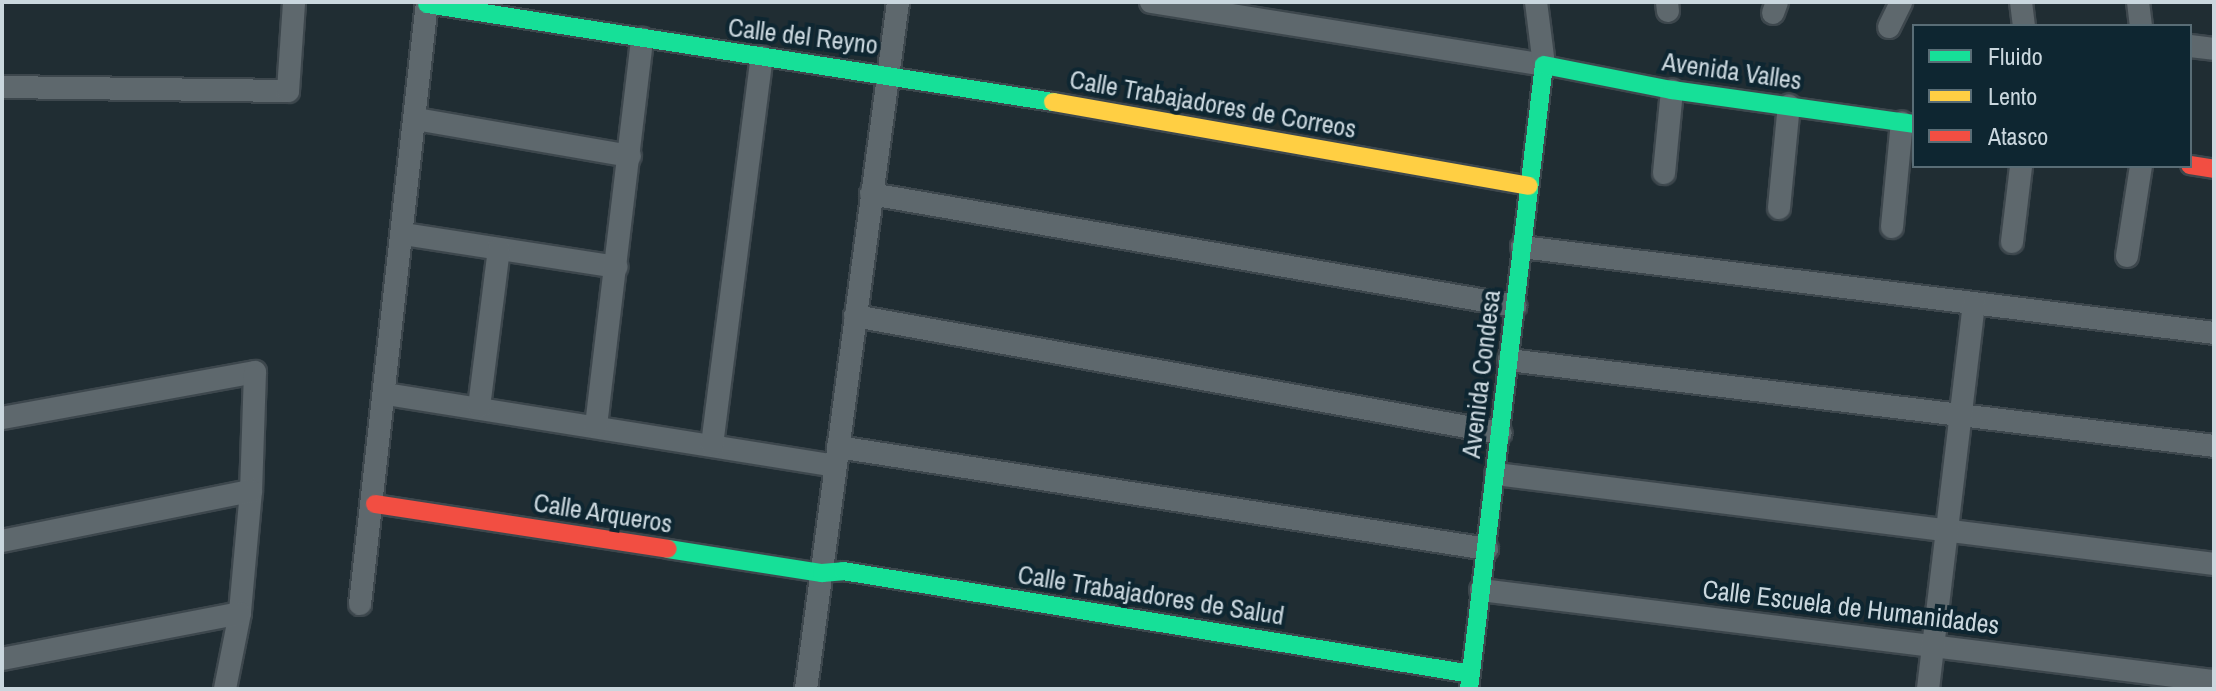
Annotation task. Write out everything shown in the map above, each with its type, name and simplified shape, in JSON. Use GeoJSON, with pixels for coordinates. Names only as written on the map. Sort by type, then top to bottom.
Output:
{"type":"FeatureCollection","features":[{"type":"Feature","properties":{"kind":"street"},"geometry":{"type":"LineString","coordinates":[[2,87],[288,91],[294,2]]}},
{"type":"Feature","properties":{"kind":"street"},"geometry":{"type":"LineString","coordinates":[[806,689],[898,2]]}},
{"type":"Feature","properties":{"kind":"street"},"geometry":{"type":"LineString","coordinates":[[1151,2],[1249,10],[1544,65],[1536,2]]}},
{"type":"Feature","properties":{"kind":"street"},"geometry":{"type":"LineString","coordinates":[[1889,27],[1901,2]]}},
{"type":"Feature","properties":{"kind":"street"},"geometry":{"type":"LineString","coordinates":[[2021,2],[2024,24]]}},
{"type":"Feature","properties":{"kind":"street"},"geometry":{"type":"LineString","coordinates":[[2138,2],[2141,24]]}},
{"type":"Feature","properties":{"kind":"street"},"geometry":{"type":"LineString","coordinates":[[360,604],[375,504],[427,3]]}},
{"type":"Feature","properties":{"kind":"street","name":"Calle del Reyno"},"geometry":{"type":"LineString","coordinates":[[427,3],[642,39],[888,73]]}},
{"type":"Feature","properties":{"kind":"street"},"geometry":{"type":"LineString","coordinates":[[596,426],[642,39]]}},
{"type":"Feature","properties":{"kind":"street"},"geometry":{"type":"LineString","coordinates":[[2192,46],[2214,49]]}},
{"type":"Feature","properties":{"kind":"street"},"geometry":{"type":"LineString","coordinates":[[712,445],[762,57]]}},
{"type":"Feature","properties":{"kind":"street","name":"Avenida Valles"},"geometry":{"type":"LineString","coordinates":[[1544,65],[1672,90],[1908,123]]}},
{"type":"Feature","properties":{"kind":"street","name":"Avenida Condesa"},"geometry":{"type":"LineString","coordinates":[[1470,681],[1544,65]]}},
{"type":"Feature","properties":{"kind":"street","name":"Calle Trabajadores de Correos"},"geometry":{"type":"LineString","coordinates":[[888,73],[1529,186]]}},
{"type":"Feature","properties":{"kind":"street"},"geometry":{"type":"LineString","coordinates":[[1664,173],[1672,90]]}},
{"type":"Feature","properties":{"kind":"street"},"geometry":{"type":"LineString","coordinates":[[1779,208],[1789,105]]}},
{"type":"Feature","properties":{"kind":"street"},"geometry":{"type":"LineString","coordinates":[[416,119],[630,156]]}},
{"type":"Feature","properties":{"kind":"street"},"geometry":{"type":"LineString","coordinates":[[1892,227],[1908,123]]}},
{"type":"Feature","properties":{"kind":"street"},"geometry":{"type":"LineString","coordinates":[[2192,165],[2214,169]]}},
{"type":"Feature","properties":{"kind":"street"},"geometry":{"type":"LineString","coordinates":[[2012,242],[2021,168]]}},
{"type":"Feature","properties":{"kind":"street"},"geometry":{"type":"LineString","coordinates":[[2127,256],[2141,168]]}},
{"type":"Feature","properties":{"kind":"street"},"geometry":{"type":"LineString","coordinates":[[871,194],[1515,306]]}},
{"type":"Feature","properties":{"kind":"street"},"geometry":{"type":"LineString","coordinates":[[404,234],[616,267]]}},
{"type":"Feature","properties":{"kind":"street"},"geometry":{"type":"LineString","coordinates":[[1522,247],[2214,333]]}},
{"type":"Feature","properties":{"kind":"street"},"geometry":{"type":"LineString","coordinates":[[479,407],[499,249]]}},
{"type":"Feature","properties":{"kind":"street"},"geometry":{"type":"LineString","coordinates":[[1928,689],[1974,305]]}},
{"type":"Feature","properties":{"kind":"street"},"geometry":{"type":"LineString","coordinates":[[855,316],[1500,433]]}},
{"type":"Feature","properties":{"kind":"street"},"geometry":{"type":"LineString","coordinates":[[1509,360],[2214,446]]}},
{"type":"Feature","properties":{"kind":"street"},"geometry":{"type":"LineString","coordinates":[[2,418],[255,372],[251,491],[240,613],[225,689]]}},
{"type":"Feature","properties":{"kind":"street"},"geometry":{"type":"LineString","coordinates":[[386,394],[712,445],[836,456],[1487,549]]}},
{"type":"Feature","properties":{"kind":"street"},"geometry":{"type":"LineString","coordinates":[[1496,474],[2214,564]]}},
{"type":"Feature","properties":{"kind":"street"},"geometry":{"type":"LineString","coordinates":[[2,541],[251,491]]}},
{"type":"Feature","properties":{"kind":"street","name":"Calle Arqueros"},"geometry":{"type":"LineString","coordinates":[[375,504],[822,573]]}},
{"type":"Feature","properties":{"kind":"street","name":"Calle Trabajadores de Salud"},"geometry":{"type":"LineString","coordinates":[[822,573],[843,571],[1470,681]]}},
{"type":"Feature","properties":{"kind":"street","name":"Calle Escuela de Humanidades"},"geometry":{"type":"LineString","coordinates":[[1481,590],[2214,681]]}},
{"type":"Feature","properties":{"kind":"street"},"geometry":{"type":"LineString","coordinates":[[2,659],[240,613]]}},
{"type":"Feature","properties":{"kind":"traffic: fast"},"geometry":{"type":"LineString","coordinates":[[427,4],[1053,102]]}},
{"type":"Feature","properties":{"kind":"traffic: fast"},"geometry":{"type":"LineString","coordinates":[[1469,689],[1544,65],[1672,90],[1912,124]]}},
{"type":"Feature","properties":{"kind":"traffic: fast"},"geometry":{"type":"LineString","coordinates":[[668,549],[822,573],[843,571],[1471,674]]}},
{"type":"Feature","properties":{"kind":"traffic: slow"},"geometry":{"type":"LineString","coordinates":[[1053,102],[1529,186]]}},
{"type":"Feature","properties":{"kind":"traffic: jam"},"geometry":{"type":"LineString","coordinates":[[2192,165],[2214,169]]}},
{"type":"Feature","properties":{"kind":"traffic: jam"},"geometry":{"type":"LineString","coordinates":[[375,504],[668,549]]}}]}
